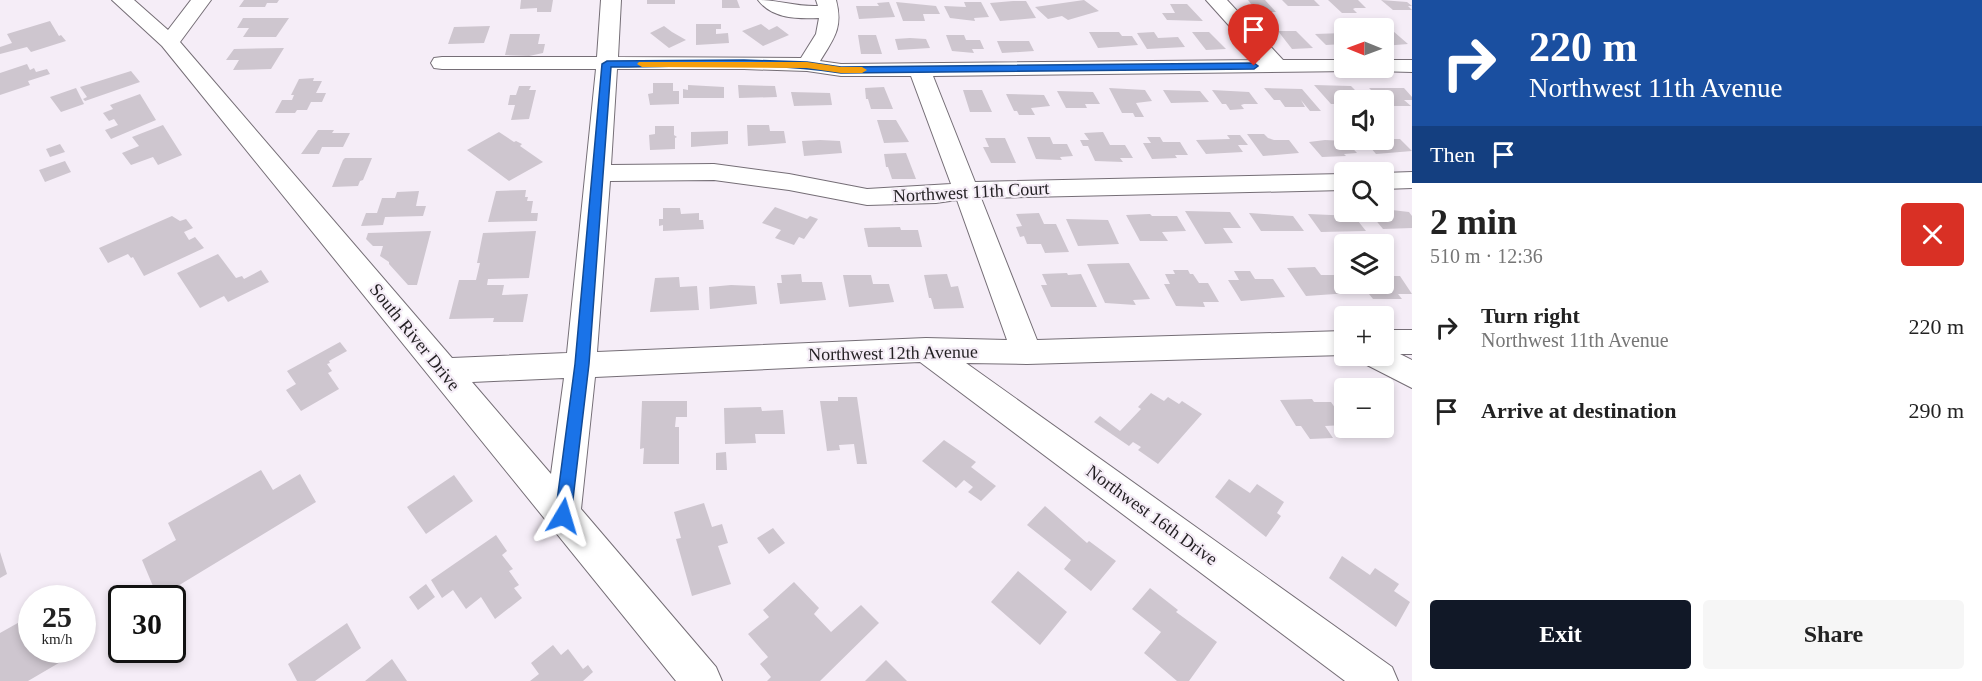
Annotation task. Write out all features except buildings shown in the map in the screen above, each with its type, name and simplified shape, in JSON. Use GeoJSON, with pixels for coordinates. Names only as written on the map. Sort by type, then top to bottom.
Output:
{"type":"FeatureCollection","features":[{"type":"Feature","properties":{"kind":"street","name":"South River Drive"},"geometry":{"type":"LineString","coordinates":[[122,0],[169,42],[702,681]]}},
{"type":"Feature","properties":{"kind":"street"},"geometry":{"type":"LineString","coordinates":[[169,42],[201,0]]}},
{"type":"Feature","properties":{"kind":"street"},"geometry":{"type":"LineString","coordinates":[[563,516],[582,364],[611,0]]}},
{"type":"Feature","properties":{"kind":"street"},"geometry":{"type":"LineString","coordinates":[[768,0],[782,9],[828,6],[830,27],[807,65]]}},
{"type":"Feature","properties":{"kind":"street"},"geometry":{"type":"LineString","coordinates":[[1216,0],[1277,66]]}},
{"type":"Feature","properties":{"kind":"street"},"geometry":{"type":"LineString","coordinates":[[442,63],[591,62],[807,65],[841,70],[1334,66]]}},
{"type":"Feature","properties":{"kind":"street"},"geometry":{"type":"LineString","coordinates":[[1394,66],[1412,66]]}},
{"type":"Feature","properties":{"kind":"street"},"geometry":{"type":"LineString","coordinates":[[920,70],[1027,352]]}},
{"type":"Feature","properties":{"kind":"street","name":"Northwest 11th Court"},"geometry":{"type":"LineString","coordinates":[[599,173],[714,172],[789,182],[867,197],[936,195],[967,190],[1334,182]]}},
{"type":"Feature","properties":{"kind":"street"},"geometry":{"type":"LineString","coordinates":[[1394,181],[1412,180]]}},
{"type":"Feature","properties":{"kind":"street"},"geometry":{"type":"LineString","coordinates":[[1394,342],[1412,342]]}},
{"type":"Feature","properties":{"kind":"street","name":"Northwest 12th Avenue"},"geometry":{"type":"LineString","coordinates":[[443,372],[926,350],[1027,352],[1334,343]]}},
{"type":"Feature","properties":{"kind":"street","name":"Northwest 16th Drive"},"geometry":{"type":"LineString","coordinates":[[926,350],[1378,681]]}},
{"type":"Feature","properties":{"kind":"street"},"geometry":{"type":"LineString","coordinates":[[1394,365],[1412,375]]}},
{"type":"Feature","properties":{"kind":"slow traffic"},"geometry":{"type":"LineString","coordinates":[[642,64],[744,63],[862,70]]}},
{"type":"Feature","properties":{"kind":"route"},"geometry":{"type":"LineString","coordinates":[[563,516],[582,364],[607,64],[744,63],[807,65],[841,70],[1254,66]]}}]}
